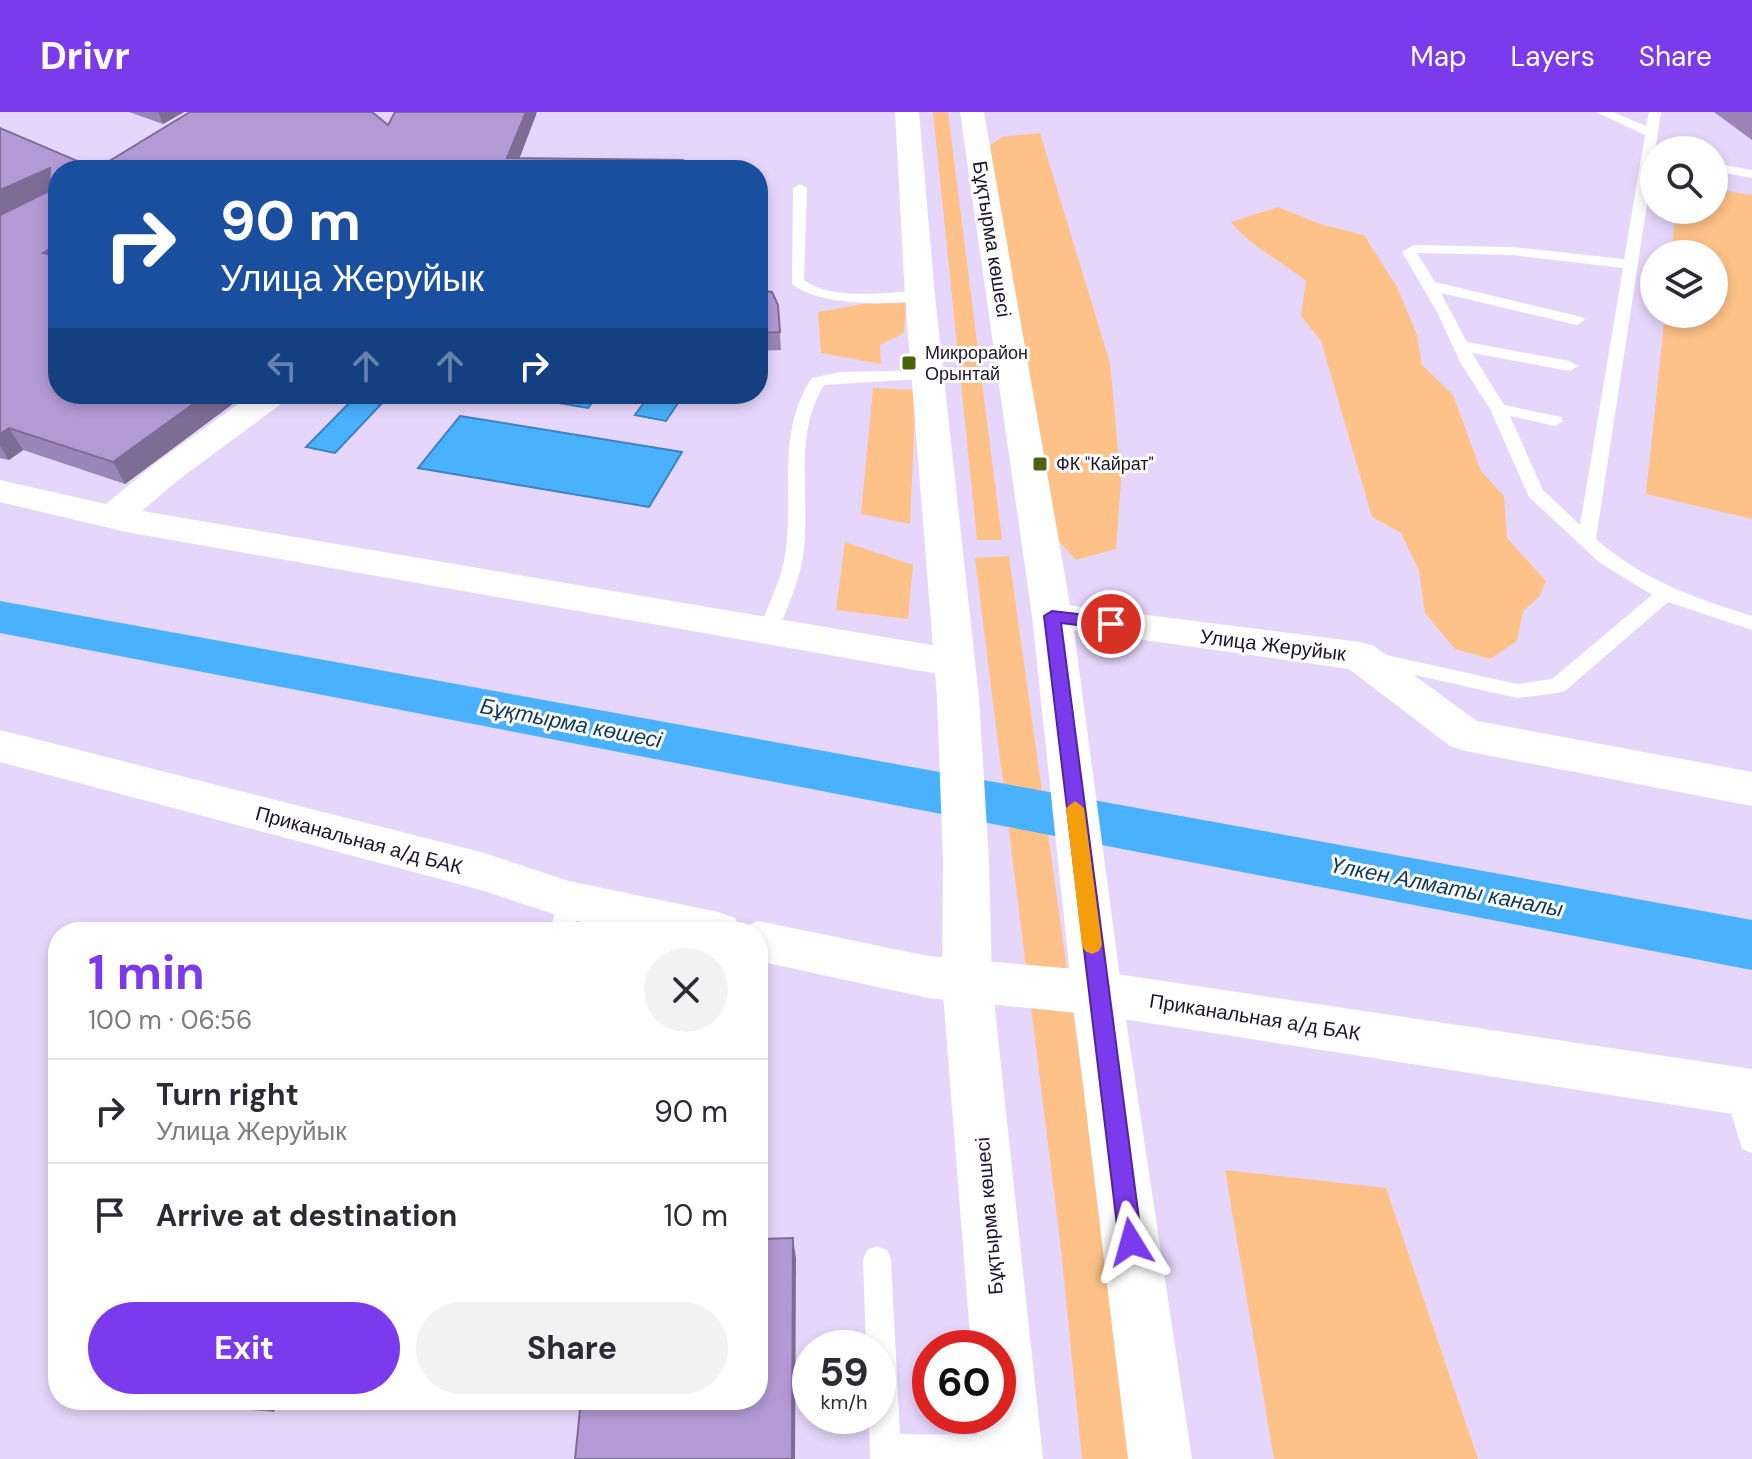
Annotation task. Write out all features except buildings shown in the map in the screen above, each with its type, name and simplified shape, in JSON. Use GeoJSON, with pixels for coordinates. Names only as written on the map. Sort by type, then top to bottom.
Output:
{"type":"FeatureCollection","features":[{"type":"Feature","properties":{"kind":"main road","name":"Бұқтырма көшесі"},"geometry":{"type":"LineString","coordinates":[[907,112],[920,296],[930,375],[956,681],[965,845],[967,981],[1011,1455]]}},
{"type":"Feature","properties":{"kind":"main road","name":"Бұқтырма көшесі"},"geometry":{"type":"LineString","coordinates":[[972,112],[1052,616],[1097,993],[1160,1459]]}},
{"type":"Feature","properties":{"kind":"main road"},"geometry":{"type":"LineString","coordinates":[[113,517],[165,473],[259,404]]}},
{"type":"Feature","properties":{"kind":"main road"},"geometry":{"type":"LineString","coordinates":[[0,491],[113,517],[768,632],[956,681]]}},
{"type":"Feature","properties":{"kind":"main road","name":"Улица Жеруйык"},"geometry":{"type":"LineString","coordinates":[[1052,616],[1360,656],[1465,735],[1752,789]]}},
{"type":"Feature","properties":{"kind":"main road","name":"Приканальная а/д БАК"},"geometry":{"type":"LineString","coordinates":[[0,746],[481,871],[565,916],[622,922]]}},
{"type":"Feature","properties":{"kind":"main road","name":"Приканальная а/д БАК"},"geometry":{"type":"LineString","coordinates":[[768,943],[928,977],[1097,993],[1744,1091]]}},
{"type":"Feature","properties":{"kind":"lane"},"geometry":{"type":"LineString","coordinates":[[1602,112],[1652,133]]}},
{"type":"Feature","properties":{"kind":"lane"},"geometry":{"type":"LineString","coordinates":[[1652,136],[1655,112]]}},
{"type":"Feature","properties":{"kind":"lane"},"geometry":{"type":"LineString","coordinates":[[1728,170],[1752,174]]}},
{"type":"Feature","properties":{"kind":"lane"},"geometry":{"type":"LineString","coordinates":[[800,188],[797,281],[803,290],[819,295],[920,296]]}},
{"type":"Feature","properties":{"kind":"lane"},"geometry":{"type":"LineString","coordinates":[[1587,541],[1640,210]]}},
{"type":"Feature","properties":{"kind":"lane"},"geometry":{"type":"LineString","coordinates":[[1630,264],[1512,251],[1414,249],[1409,252],[1498,409],[1535,493],[1611,565],[1664,595],[1752,623]]}},
{"type":"Feature","properties":{"kind":"lane"},"geometry":{"type":"LineString","coordinates":[[1431,286],[1577,320]]}},
{"type":"Feature","properties":{"kind":"lane"},"geometry":{"type":"LineString","coordinates":[[1461,346],[1570,366]]}},
{"type":"Feature","properties":{"kind":"lane"},"geometry":{"type":"LineString","coordinates":[[768,632],[795,552],[798,425],[806,395],[818,381],[829,379],[930,375]]}},
{"type":"Feature","properties":{"kind":"lane"},"geometry":{"type":"LineString","coordinates":[[1498,409],[1555,421]]}},
{"type":"Feature","properties":{"kind":"lane"},"geometry":{"type":"LineString","coordinates":[[1360,656],[1517,691],[1558,686],[1664,595]]}},
{"type":"Feature","properties":{"kind":"lane"},"geometry":{"type":"LineString","coordinates":[[1744,1091],[1752,1140]]}},
{"type":"Feature","properties":{"kind":"lane"},"geometry":{"type":"LineString","coordinates":[[877,1260],[886,1454],[1011,1455]]}},
{"type":"Feature","properties":{"kind":"shaded area"},"geometry":{"type":"Polygon","coordinates":[[[933,112],[948,112],[1002,540],[977,540],[933,112]]]}},
{"type":"Feature","properties":{"kind":"shaded area"},"geometry":{"type":"Polygon","coordinates":[[[1040,133],[1110,363],[1121,482],[1116,549],[1076,560],[1051,533],[985,149],[1002,137],[1040,133]]]}},
{"type":"Feature","properties":{"kind":"shaded area"},"geometry":{"type":"Polygon","coordinates":[[[1728,191],[1752,195],[1752,519],[1646,494],[1664,328],[1728,328],[1728,240],[1673,240],[1674,224],[1728,224],[1728,191]]]}},
{"type":"Feature","properties":{"kind":"shaded area"},"geometry":{"type":"Polygon","coordinates":[[[1278,207],[1320,224],[1364,235],[1397,287],[1417,335],[1422,365],[1453,395],[1481,471],[1504,496],[1507,538],[1546,581],[1539,597],[1523,611],[1517,641],[1490,659],[1455,649],[1425,613],[1419,571],[1401,533],[1372,517],[1321,341],[1301,316],[1306,281],[1256,246],[1231,222],[1278,207]]]}},
{"type":"Feature","properties":{"kind":"shaded area"},"geometry":{"type":"Polygon","coordinates":[[[906,303],[904,333],[880,345],[881,364],[821,353],[818,312],[863,304],[906,303]]]}},
{"type":"Feature","properties":{"kind":"shaded area"},"geometry":{"type":"Polygon","coordinates":[[[873,388],[916,390],[910,524],[861,514],[873,388]]]}},
{"type":"Feature","properties":{"kind":"shaded area"},"geometry":{"type":"Polygon","coordinates":[[[845,542],[913,565],[908,619],[836,610],[845,542]]]}},
{"type":"Feature","properties":{"kind":"shaded area"},"geometry":{"type":"Polygon","coordinates":[[[1009,556],[1107,1254],[1130,1459],[1082,1459],[1061,1249],[975,558],[1009,556]]]}},
{"type":"Feature","properties":{"kind":"shaded area"},"geometry":{"type":"Polygon","coordinates":[[[1225,1170],[1386,1188],[1478,1459],[1274,1459],[1225,1170]]]}},
{"type":"Feature","properties":{"kind":"water"},"geometry":{"type":"Polygon","coordinates":[[[348,404],[381,404],[335,453],[306,447],[348,404]]]}},
{"type":"Feature","properties":{"kind":"water"},"geometry":{"type":"Polygon","coordinates":[[[565,404],[591,404],[588,408],[565,404]]]}},
{"type":"Feature","properties":{"kind":"water"},"geometry":{"type":"Polygon","coordinates":[[[643,404],[677,404],[666,421],[635,415],[643,404]]]}},
{"type":"Feature","properties":{"kind":"water"},"geometry":{"type":"Polygon","coordinates":[[[460,416],[682,452],[649,507],[418,468],[460,416]]]}},
{"type":"Feature","properties":{"kind":"waterway","name":"Бұқтырма көшесі"},"geometry":{"type":"LineString","coordinates":[[0,617],[1752,945]]}},
{"type":"Feature","properties":{"kind":"slow traffic"},"geometry":{"type":"LineString","coordinates":[[1075,808],[1092,945]]}},
{"type":"Feature","properties":{"kind":"place","name":"Микрорайон Орынтай"},"geometry":{"type":"Point","coordinates":[909,363]}},
{"type":"Feature","properties":{"kind":"place","name":"ФК \"Кайрат\""},"geometry":{"type":"Point","coordinates":[1040,464]}},
{"type":"Feature","properties":{"kind":"route"},"geometry":{"type":"LineString","coordinates":[[1111,624],[1052,616],[1097,993],[1131,1242]]}},
{"type":"Feature","properties":{"kind":"water label","name":"Үлкен Алматы каналы"},"geometry":{"type":"Point","coordinates":[1447,887]}}]}
